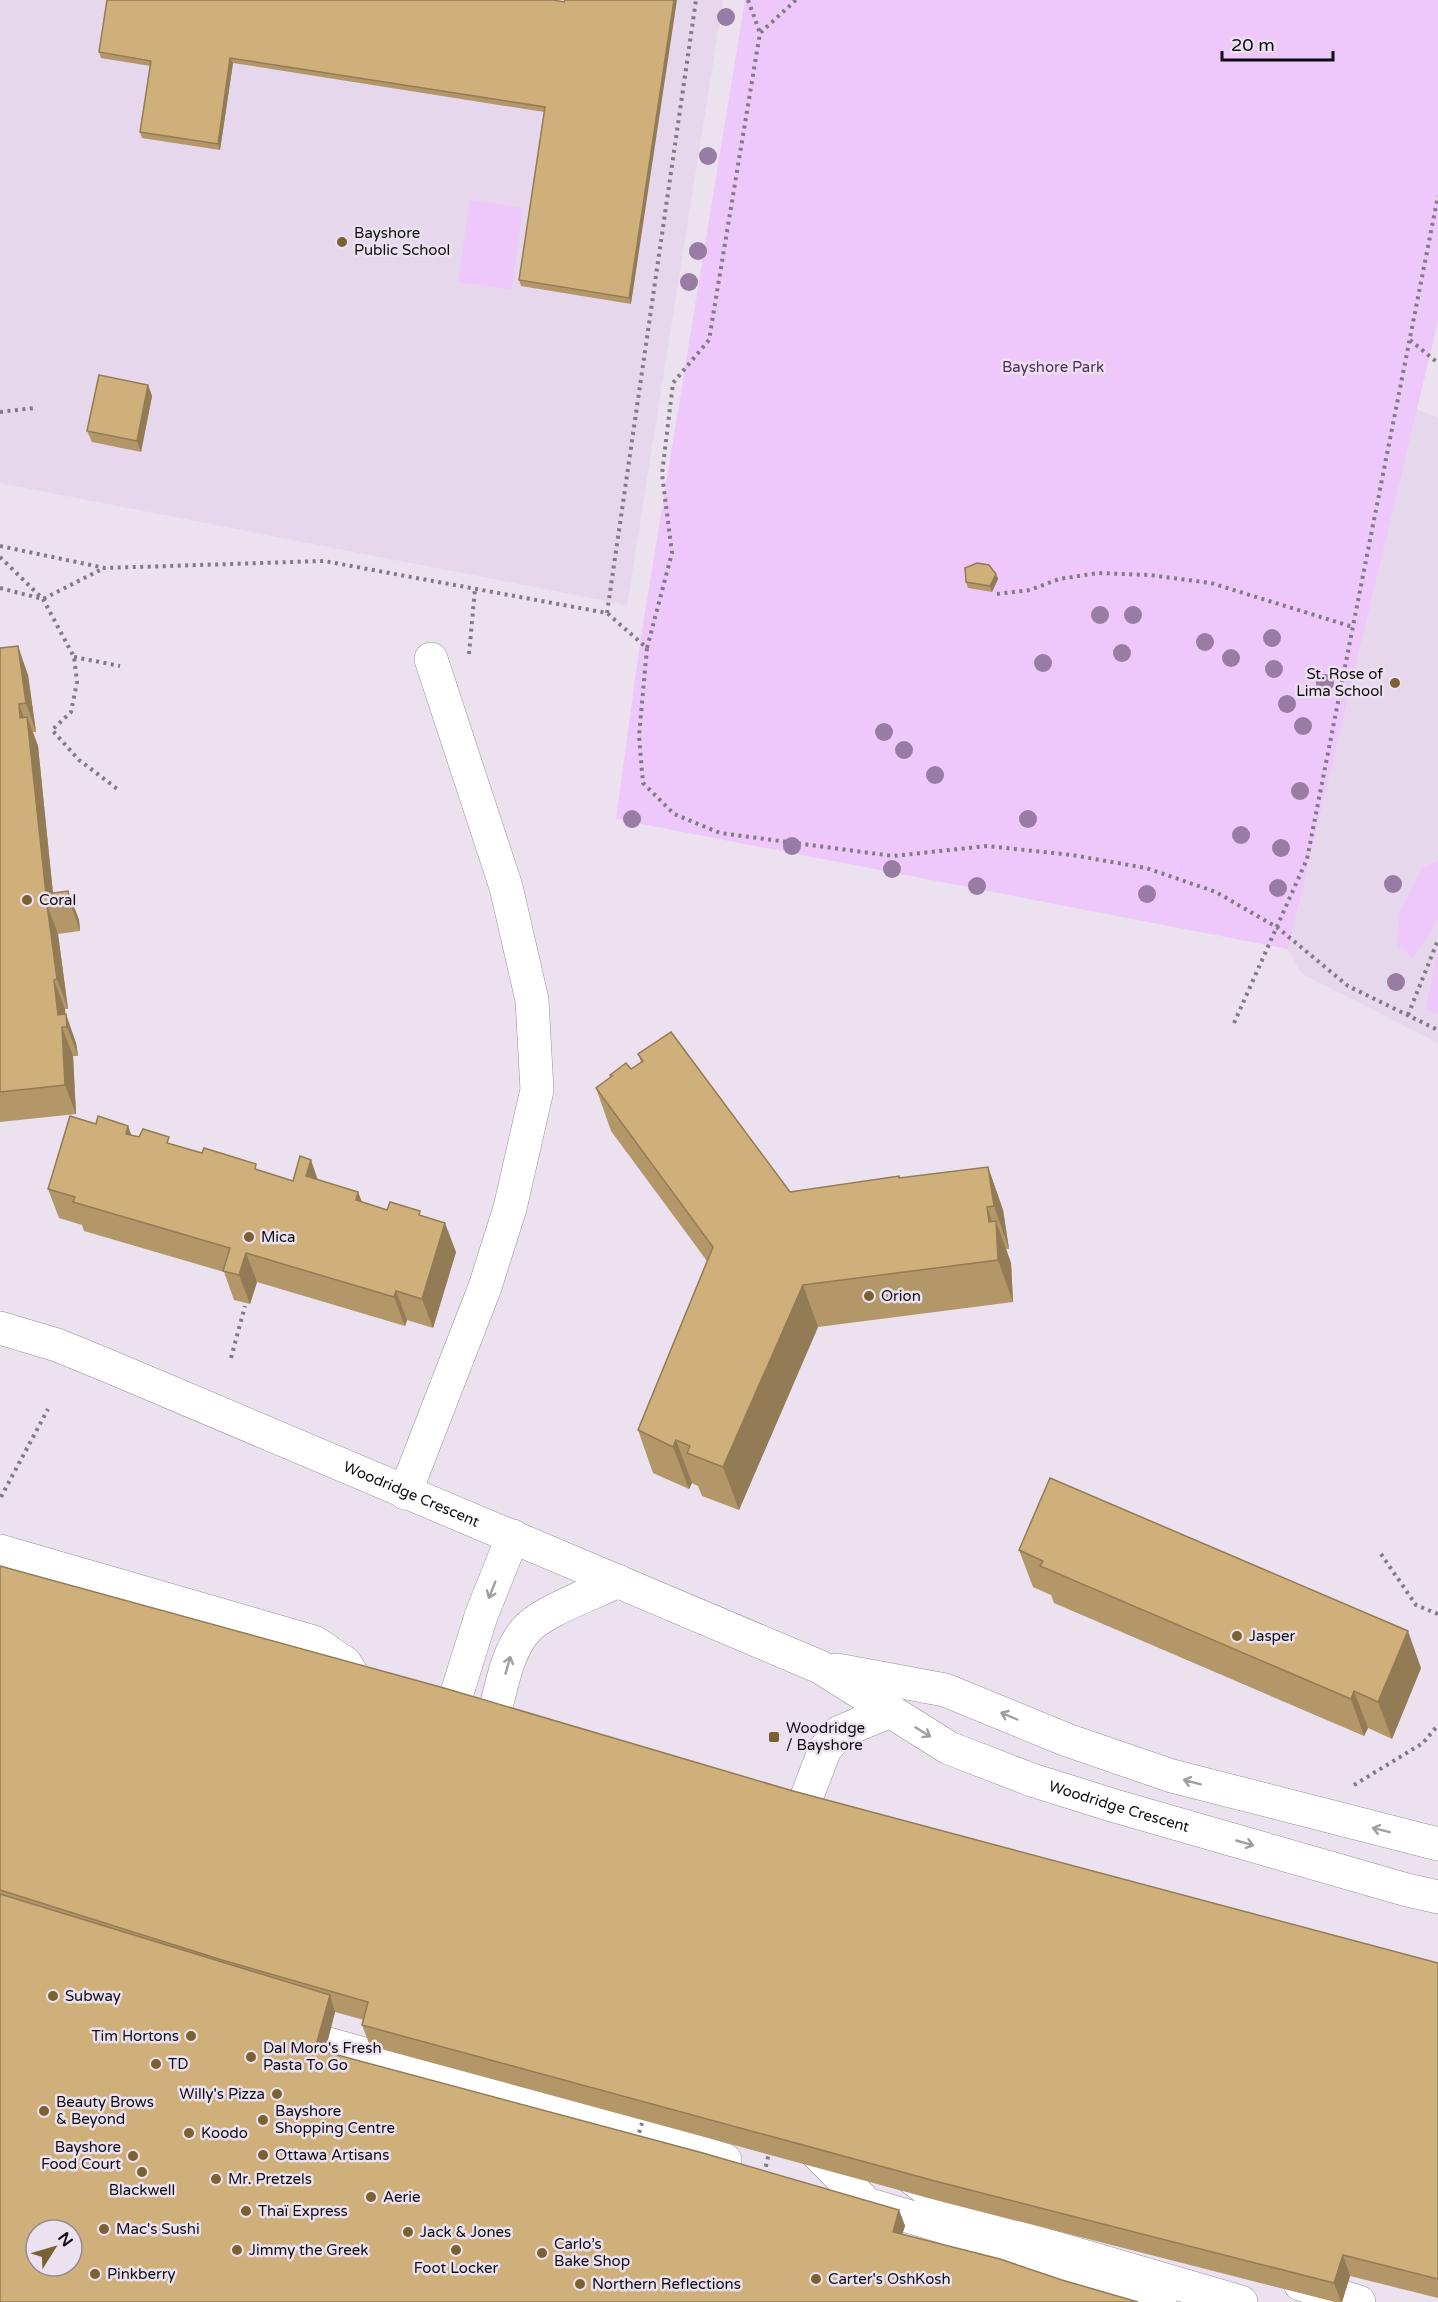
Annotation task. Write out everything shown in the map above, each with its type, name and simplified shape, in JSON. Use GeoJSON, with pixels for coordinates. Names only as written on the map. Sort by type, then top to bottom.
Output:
{"type":"FeatureCollection","features":[{"type":"Feature","properties":{"kind":"street"},"geometry":{"type":"LineString","coordinates":[[405,1493],[485,1287],[510,1208],[537,1090],[532,1000],[506,887],[431,659]]}},
{"type":"Feature","properties":{"kind":"street","name":"Woodridge Crescent"},"geometry":{"type":"LineString","coordinates":[[0,1328],[57,1345],[106,1365],[820,1667],[948,1748],[1032,1780],[1423,1893],[1438,1906]]}},
{"type":"Feature","properties":{"kind":"street"},"geometry":{"type":"LineString","coordinates":[[452,1709],[482,1616],[513,1536]]}},
{"type":"Feature","properties":{"kind":"street"},"geometry":{"type":"LineString","coordinates":[[0,1551],[314,1642],[345,1663],[358,1684]]}},
{"type":"Feature","properties":{"kind":"street"},"geometry":{"type":"LineString","coordinates":[[492,1722],[511,1655],[525,1631],[540,1618],[618,1581]]}},
{"type":"Feature","properties":{"kind":"street","name":"Woodridge Crescent"},"geometry":{"type":"LineString","coordinates":[[820,1667],[945,1690],[1067,1740],[1172,1776],[1438,1844]]}},
{"type":"Feature","properties":{"kind":"street"},"geometry":{"type":"LineString","coordinates":[[801,1812],[825,1749],[840,1732],[890,1711]]}},
{"type":"Feature","properties":{"kind":"street"},"geometry":{"type":"LineString","coordinates":[[257,2024],[497,2091],[768,2157],[867,2204]]}},
{"type":"Feature","properties":{"kind":"street"},"geometry":{"type":"LineString","coordinates":[[836,2125],[834,2134],[837,2145],[846,2155],[876,2161],[993,2198]]}},
{"type":"Feature","properties":{"kind":"street"},"geometry":{"type":"LineString","coordinates":[[876,2161],[977,2225],[1240,2302]]}},
{"type":"Feature","properties":{"kind":"street"},"geometry":{"type":"LineString","coordinates":[[811,2187],[1204,2302]]}},
{"type":"Feature","properties":{"kind":"street"},"geometry":{"type":"LineString","coordinates":[[901,2191],[949,2230],[986,2252],[1160,2302]]}},
{"type":"Feature","properties":{"kind":"street"},"geometry":{"type":"LineString","coordinates":[[1267,2275],[1359,2302]]}},
{"type":"Feature","properties":{"kind":"path"},"geometry":{"type":"LineString","coordinates":[[607,614],[696,0]]}},
{"type":"Feature","properties":{"kind":"path"},"geometry":{"type":"LineString","coordinates":[[748,0],[760,33],[709,340],[673,383],[662,474],[672,553],[647,648],[639,736],[643,783],[674,814],[720,833],[893,856],[987,846],[1072,855],[1146,868],[1216,892],[1278,928],[1348,986],[1438,1030]]}},
{"type":"Feature","properties":{"kind":"path"},"geometry":{"type":"LineString","coordinates":[[760,33],[796,0]]}},
{"type":"Feature","properties":{"kind":"path"},"geometry":{"type":"LineString","coordinates":[[1234,1023],[1307,859],[1438,196]]}},
{"type":"Feature","properties":{"kind":"path"},"geometry":{"type":"LineString","coordinates":[[1410,340],[1438,363]]}},
{"type":"Feature","properties":{"kind":"path"},"geometry":{"type":"LineString","coordinates":[[0,412],[34,408]]}},
{"type":"Feature","properties":{"kind":"path"},"geometry":{"type":"LineString","coordinates":[[0,546],[105,568],[324,561],[607,614],[647,648]]}},
{"type":"Feature","properties":{"kind":"path"},"geometry":{"type":"LineString","coordinates":[[0,557],[43,599],[74,657],[77,682],[71,712],[52,730],[79,760],[120,791]]}},
{"type":"Feature","properties":{"kind":"path"},"geometry":{"type":"LineString","coordinates":[[0,588],[43,599],[105,568]]}},
{"type":"Feature","properties":{"kind":"path"},"geometry":{"type":"LineString","coordinates":[[998,594],[1030,590],[1059,579],[1098,573],[1149,575],[1211,583],[1353,627]]}},
{"type":"Feature","properties":{"kind":"path"},"geometry":{"type":"LineString","coordinates":[[468,660],[475,589]]}},
{"type":"Feature","properties":{"kind":"path"},"geometry":{"type":"LineString","coordinates":[[74,657],[120,666]]}},
{"type":"Feature","properties":{"kind":"path"},"geometry":{"type":"LineString","coordinates":[[1408,1016],[1438,940]]}},
{"type":"Feature","properties":{"kind":"path"},"geometry":{"type":"LineString","coordinates":[[231,1358],[245,1306]]}},
{"type":"Feature","properties":{"kind":"path"},"geometry":{"type":"LineString","coordinates":[[0,1497],[48,1409]]}},
{"type":"Feature","properties":{"kind":"path"},"geometry":{"type":"LineString","coordinates":[[1381,1554],[1416,1605],[1438,1614]]}},
{"type":"Feature","properties":{"kind":"path"},"geometry":{"type":"LineString","coordinates":[[1347,1788],[1423,1743],[1438,1725]]}},
{"type":"Feature","properties":{"kind":"path"},"geometry":{"type":"LineString","coordinates":[[635,2149],[642,2123]]}},
{"type":"Feature","properties":{"kind":"shaded area","name":"Bayshore Public School"},"geometry":{"type":"Polygon","coordinates":[[[0,0],[723,0],[627,605],[0,483],[0,0]]]}},
{"type":"Feature","properties":{"kind":"shaded area","name":"St. Rose of Lima School"},"geometry":{"type":"Polygon","coordinates":[[[1416,409],[1438,418],[1438,1043],[1301,973],[1288,949],[1416,409]]]}},
{"type":"Feature","properties":{"kind":"green space","name":"Bayshore Park"},"geometry":{"type":"Polygon","coordinates":[[[745,0],[1438,0],[1438,321],[1288,949],[616,819],[640,643],[745,0]]]}},
{"type":"Feature","properties":{"kind":"green space"},"geometry":{"type":"Polygon","coordinates":[[[470,200],[523,208],[511,290],[458,282],[470,200]]]}},
{"type":"Feature","properties":{"kind":"green space"},"geometry":{"type":"Polygon","coordinates":[[[1438,860],[1438,919],[1413,958],[1397,945],[1399,913],[1423,868],[1438,860]]]}},
{"type":"Feature","properties":{"kind":"green space"},"geometry":{"type":"Polygon","coordinates":[[[1438,948],[1438,1014],[1426,1009],[1438,948]]]}},
{"type":"Feature","properties":{"kind":"building"},"geometry":{"type":"Polygon","coordinates":[[[107,0],[553,0],[564,2],[565,0],[674,0],[629,298],[519,280],[545,107],[230,58],[218,144],[140,132],[151,61],[99,52],[107,0]]]}},
{"type":"Feature","properties":{"kind":"building"},"geometry":{"type":"Polygon","coordinates":[[[99,375],[148,385],[137,441],[87,431],[99,375]]]}},
{"type":"Feature","properties":{"kind":"building"},"geometry":{"type":"Polygon","coordinates":[[[977,563],[989,565],[996,574],[990,586],[966,582],[965,568],[977,563]]]}},
{"type":"Feature","properties":{"kind":"building","name":"Coral"},"geometry":{"type":"Polygon","coordinates":[[[18,646],[26,703],[19,704],[20,718],[27,717],[46,894],[68,891],[70,902],[47,905],[57,979],[54,980],[58,1015],[66,1014],[67,1027],[62,1027],[65,1085],[0,1092],[0,648],[18,646]]]}},
{"type":"Feature","properties":{"kind":"building","name":"Orion"},"geometry":{"type":"Polygon","coordinates":[[[671,1032],[790,1192],[899,1176],[899,1178],[988,1167],[994,1206],[987,1207],[989,1222],[996,1221],[998,1260],[803,1285],[723,1467],[687,1453],[690,1446],[676,1440],[673,1447],[638,1430],[713,1247],[596,1088],[626,1063],[631,1069],[643,1061],[638,1054],[671,1032]]]}},
{"type":"Feature","properties":{"kind":"building","name":"Mica"},"geometry":{"type":"Polygon","coordinates":[[[70,1116],[96,1124],[98,1116],[128,1126],[126,1134],[139,1137],[143,1129],[169,1137],[167,1143],[202,1153],[204,1148],[256,1164],[255,1169],[293,1181],[300,1156],[311,1160],[306,1176],[358,1192],[356,1200],[387,1210],[390,1202],[420,1211],[419,1215],[445,1223],[422,1299],[396,1291],[394,1297],[246,1253],[239,1275],[223,1271],[230,1248],[73,1202],[75,1197],[48,1189],[70,1116]]]}},
{"type":"Feature","properties":{"kind":"building","name":"Jasper"},"geometry":{"type":"Polygon","coordinates":[[[1050,1478],[1408,1631],[1378,1702],[1354,1691],[1351,1699],[1040,1566],[1043,1561],[1019,1550],[1050,1478]]]}},
{"type":"Feature","properties":{"kind":"building"},"geometry":{"type":"Polygon","coordinates":[[[0,1566],[444,1688],[793,1791],[1438,1963],[1438,2279],[1343,2255],[1334,2283],[935,2181],[362,2025],[368,2002],[222,1960],[0,1890],[0,1566]]]}},
{"type":"Feature","properties":{"kind":"building","name":"Bayshore Shopping Centre"},"geometry":{"type":"Polygon","coordinates":[[[0,1894],[330,1995],[315,2049],[703,2153],[899,2210],[893,2232],[1000,2259],[1138,2302],[0,2302],[0,1894]]]}},
{"type":"Feature","properties":{"kind":"place","name":"Bayshore Public School"},"geometry":{"type":"Point","coordinates":[342,242]}},
{"type":"Feature","properties":{"kind":"place","name":"St. Rose of Lima School"},"geometry":{"type":"Point","coordinates":[1395,683]}},
{"type":"Feature","properties":{"kind":"place","name":"Coral"},"geometry":{"type":"Point","coordinates":[27,900]}},
{"type":"Feature","properties":{"kind":"place","name":"Mica"},"geometry":{"type":"Point","coordinates":[249,1237]}},
{"type":"Feature","properties":{"kind":"place","name":"Orion"},"geometry":{"type":"Point","coordinates":[869,1296]}},
{"type":"Feature","properties":{"kind":"place","name":"Jasper"},"geometry":{"type":"Point","coordinates":[1237,1636]}},
{"type":"Feature","properties":{"kind":"place","name":"Woodridge / Bayshore"},"geometry":{"type":"Point","coordinates":[774,1737]}},
{"type":"Feature","properties":{"kind":"place","name":"Subway"},"geometry":{"type":"Point","coordinates":[53,1996]}},
{"type":"Feature","properties":{"kind":"place","name":"Tim Hortons"},"geometry":{"type":"Point","coordinates":[191,2036]}},
{"type":"Feature","properties":{"kind":"place","name":"Dal Moro's Fresh Pasta To Go"},"geometry":{"type":"Point","coordinates":[251,2057]}},
{"type":"Feature","properties":{"kind":"place","name":"TD"},"geometry":{"type":"Point","coordinates":[156,2064]}},
{"type":"Feature","properties":{"kind":"place","name":"Willy's Pizza"},"geometry":{"type":"Point","coordinates":[277,2094]}},
{"type":"Feature","properties":{"kind":"place","name":"Beauty Brows & Beyond"},"geometry":{"type":"Point","coordinates":[44,2111]}},
{"type":"Feature","properties":{"kind":"place","name":"Bayshore Shopping Centre"},"geometry":{"type":"Point","coordinates":[263,2120]}},
{"type":"Feature","properties":{"kind":"place","name":"Koodo"},"geometry":{"type":"Point","coordinates":[189,2133]}},
{"type":"Feature","properties":{"kind":"place","name":"Ottawa Artisans"},"geometry":{"type":"Point","coordinates":[263,2155]}},
{"type":"Feature","properties":{"kind":"place","name":"Bayshore Food Court"},"geometry":{"type":"Point","coordinates":[133,2156]}},
{"type":"Feature","properties":{"kind":"place","name":"Blackwell"},"geometry":{"type":"Point","coordinates":[142,2172]}},
{"type":"Feature","properties":{"kind":"place","name":"Mr. Pretzels"},"geometry":{"type":"Point","coordinates":[216,2179]}},
{"type":"Feature","properties":{"kind":"place","name":"Aerie"},"geometry":{"type":"Point","coordinates":[371,2197]}},
{"type":"Feature","properties":{"kind":"place","name":"Thaï Express"},"geometry":{"type":"Point","coordinates":[246,2211]}},
{"type":"Feature","properties":{"kind":"place","name":"Mac's Sushi"},"geometry":{"type":"Point","coordinates":[104,2229]}},
{"type":"Feature","properties":{"kind":"place","name":"Jack & Jones"},"geometry":{"type":"Point","coordinates":[408,2232]}},
{"type":"Feature","properties":{"kind":"place","name":"Jimmy the Greek"},"geometry":{"type":"Point","coordinates":[237,2250]}},
{"type":"Feature","properties":{"kind":"place","name":"Foot Locker"},"geometry":{"type":"Point","coordinates":[456,2250]}},
{"type":"Feature","properties":{"kind":"place","name":"Carlo’s Bake Shop"},"geometry":{"type":"Point","coordinates":[542,2253]}},
{"type":"Feature","properties":{"kind":"place","name":"Pinkberry"},"geometry":{"type":"Point","coordinates":[95,2274]}},
{"type":"Feature","properties":{"kind":"place","name":"Carter's OshKosh"},"geometry":{"type":"Point","coordinates":[816,2279]}},
{"type":"Feature","properties":{"kind":"place","name":"Northern Reflections"},"geometry":{"type":"Point","coordinates":[580,2284]}}]}
